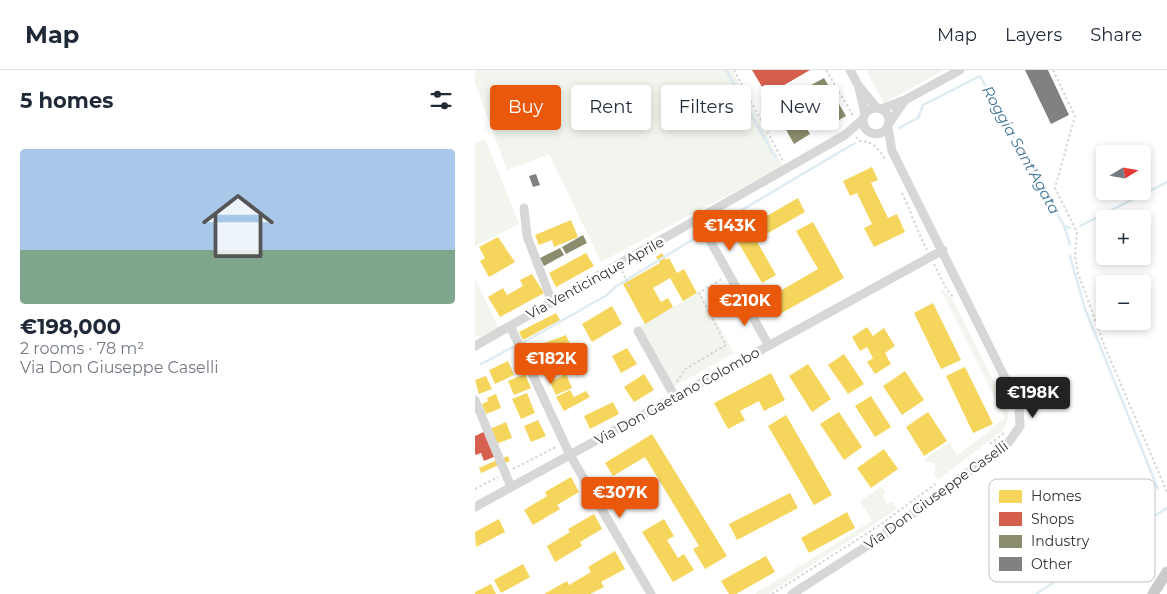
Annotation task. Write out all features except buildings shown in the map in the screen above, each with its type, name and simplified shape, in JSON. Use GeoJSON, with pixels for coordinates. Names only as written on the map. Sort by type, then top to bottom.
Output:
{"type":"FeatureCollection","features":[{"type":"Feature","properties":{"kind":"main road"},"geometry":{"type":"LineString","coordinates":[[1153,594],[1167,572]]}},
{"type":"Feature","properties":{"kind":"street"},"geometry":{"type":"LineString","coordinates":[[850,70],[858,85],[879,108],[888,114],[889,125]]}},
{"type":"Feature","properties":{"kind":"street"},"geometry":{"type":"LineString","coordinates":[[864,116],[879,108],[905,100],[960,70]]}},
{"type":"Feature","properties":{"kind":"street"},"geometry":{"type":"LineString","coordinates":[[858,85],[864,126],[871,133],[882,133],[905,100]]}},
{"type":"Feature","properties":{"kind":"street","name":"Via Venticinque Aprile"},"geometry":{"type":"LineString","coordinates":[[475,346],[850,133],[864,116]]}},
{"type":"Feature","properties":{"kind":"street","name":"Via Don Giuseppe Caselli"},"geometry":{"type":"LineString","coordinates":[[793,594],[884,534],[973,471],[1010,441],[1019,429],[1019,406],[943,250],[892,151],[889,125]]}},
{"type":"Feature","properties":{"kind":"street","name":"Via Venticinque Aprile"},"geometry":{"type":"LineString","coordinates":[[850,133],[871,133]]}},
{"type":"Feature","properties":{"kind":"street","name":"Via Don Giuseppe Caselli"},"geometry":{"type":"LineString","coordinates":[[871,133],[892,151]]}},
{"type":"Feature","properties":{"kind":"street"},"geometry":{"type":"LineString","coordinates":[[524,208],[527,236],[552,302]]}},
{"type":"Feature","properties":{"kind":"street"},"geometry":{"type":"LineString","coordinates":[[698,219],[769,346]]}},
{"type":"Feature","properties":{"kind":"street","name":"Via Don Gaetano Colombo"},"geometry":{"type":"LineString","coordinates":[[475,507],[943,250]]}},
{"type":"Feature","properties":{"kind":"street"},"geometry":{"type":"LineString","coordinates":[[510,326],[570,455],[651,594]]}},
{"type":"Feature","properties":{"kind":"street"},"geometry":{"type":"LineString","coordinates":[[637,331],[675,398]]}},
{"type":"Feature","properties":{"kind":"street"},"geometry":{"type":"LineString","coordinates":[[475,400],[511,487]]}},
{"type":"Feature","properties":{"kind":"path"},"geometry":{"type":"LineString","coordinates":[[734,70],[783,161]]}},
{"type":"Feature","properties":{"kind":"path"},"geometry":{"type":"LineString","coordinates":[[826,70],[854,118],[848,123],[850,133],[859,142],[868,142],[877,148],[889,166]]}},
{"type":"Feature","properties":{"kind":"path"},"geometry":{"type":"LineString","coordinates":[[1053,70],[1075,116],[1055,188],[1077,232],[1075,256],[1078,273],[1105,347],[1167,492]]}},
{"type":"Feature","properties":{"kind":"path"},"geometry":{"type":"LineString","coordinates":[[900,189],[912,213],[913,224],[947,290],[955,299]]}},
{"type":"Feature","properties":{"kind":"path"},"geometry":{"type":"LineString","coordinates":[[670,389],[675,386],[685,369],[726,345],[699,293],[729,275]]}},
{"type":"Feature","properties":{"kind":"path"},"geometry":{"type":"LineString","coordinates":[[625,277],[630,287]]}},
{"type":"Feature","properties":{"kind":"path"},"geometry":{"type":"LineString","coordinates":[[988,446],[1006,430]]}},
{"type":"Feature","properties":{"kind":"path"},"geometry":{"type":"LineString","coordinates":[[475,489],[564,442]]}},
{"type":"Feature","properties":{"kind":"path"},"geometry":{"type":"LineString","coordinates":[[772,594],[877,527],[939,482]]}},
{"type":"Feature","properties":{"kind":"shaded area"},"geometry":{"type":"Polygon","coordinates":[[[475,70],[732,70],[740,85],[661,85],[661,130],[751,130],[751,106],[761,125],[761,130],[764,130],[783,166],[601,262],[549,154],[507,170],[492,130],[561,130],[561,85],[490,85],[490,124],[475,83],[475,70]]]}},
{"type":"Feature","properties":{"kind":"shaded area"},"geometry":{"type":"Polygon","coordinates":[[[866,70],[944,70],[884,103],[866,70]]]}},
{"type":"Feature","properties":{"kind":"shaded area"},"geometry":{"type":"Polygon","coordinates":[[[485,139],[519,224],[475,246],[475,143],[485,139]]]}},
{"type":"Feature","properties":{"kind":"shaded area"},"geometry":{"type":"Polygon","coordinates":[[[475,279],[499,328],[484,337],[475,336],[475,279]]]}},
{"type":"Feature","properties":{"kind":"shaded area"},"geometry":{"type":"Polygon","coordinates":[[[943,289],[953,300],[1006,406],[1008,417],[1007,423],[1001,432],[938,480],[934,473],[936,467],[933,462],[926,462],[924,459],[950,442],[957,456],[1005,418],[941,290],[943,289]]]}},
{"type":"Feature","properties":{"kind":"shaded area"},"geometry":{"type":"Polygon","coordinates":[[[700,292],[734,353],[670,389],[636,328],[700,292]]]}},
{"type":"Feature","properties":{"kind":"shaded area"},"geometry":{"type":"Polygon","coordinates":[[[881,487],[885,491],[883,497],[887,503],[893,502],[897,509],[768,594],[755,594],[872,521],[860,501],[881,487]]]}},
{"type":"Feature","properties":{"kind":"waterway"},"geometry":{"type":"LineString","coordinates":[[726,70],[775,157]]}},
{"type":"Feature","properties":{"kind":"waterway","name":"Roggia Sant'Agata"},"geometry":{"type":"LineString","coordinates":[[899,128],[918,118],[923,105],[980,76],[1064,226],[1070,228]]}},
{"type":"Feature","properties":{"kind":"waterway","name":"Roggia Sant'Agata"},"geometry":{"type":"LineString","coordinates":[[713,227],[855,143]]}},
{"type":"Feature","properties":{"kind":"waterway","name":"Roggia Sant'Agata"},"geometry":{"type":"LineString","coordinates":[[1080,226],[1167,182]]}},
{"type":"Feature","properties":{"kind":"waterway"},"geometry":{"type":"LineString","coordinates":[[1064,226],[1070,244]]}},
{"type":"Feature","properties":{"kind":"waterway","name":"Roggia Sant'Agata"},"geometry":{"type":"LineString","coordinates":[[524,342],[607,295],[615,287],[697,237]]}},
{"type":"Feature","properties":{"kind":"waterway"},"geometry":{"type":"LineString","coordinates":[[1070,256],[1085,309],[1154,479]]}},
{"type":"Feature","properties":{"kind":"waterway","name":"Roggia Sant'Agata"},"geometry":{"type":"LineString","coordinates":[[481,364],[513,347]]}},
{"type":"Feature","properties":{"kind":"waterway"},"geometry":{"type":"LineString","coordinates":[[1155,482],[1158,489]]}},
{"type":"Feature","properties":{"kind":"waterway"},"geometry":{"type":"LineString","coordinates":[[1155,516],[1167,508]]}},
{"type":"Feature","properties":{"kind":"waterway"},"geometry":{"type":"LineString","coordinates":[[1036,594],[1054,582]]}}]}
